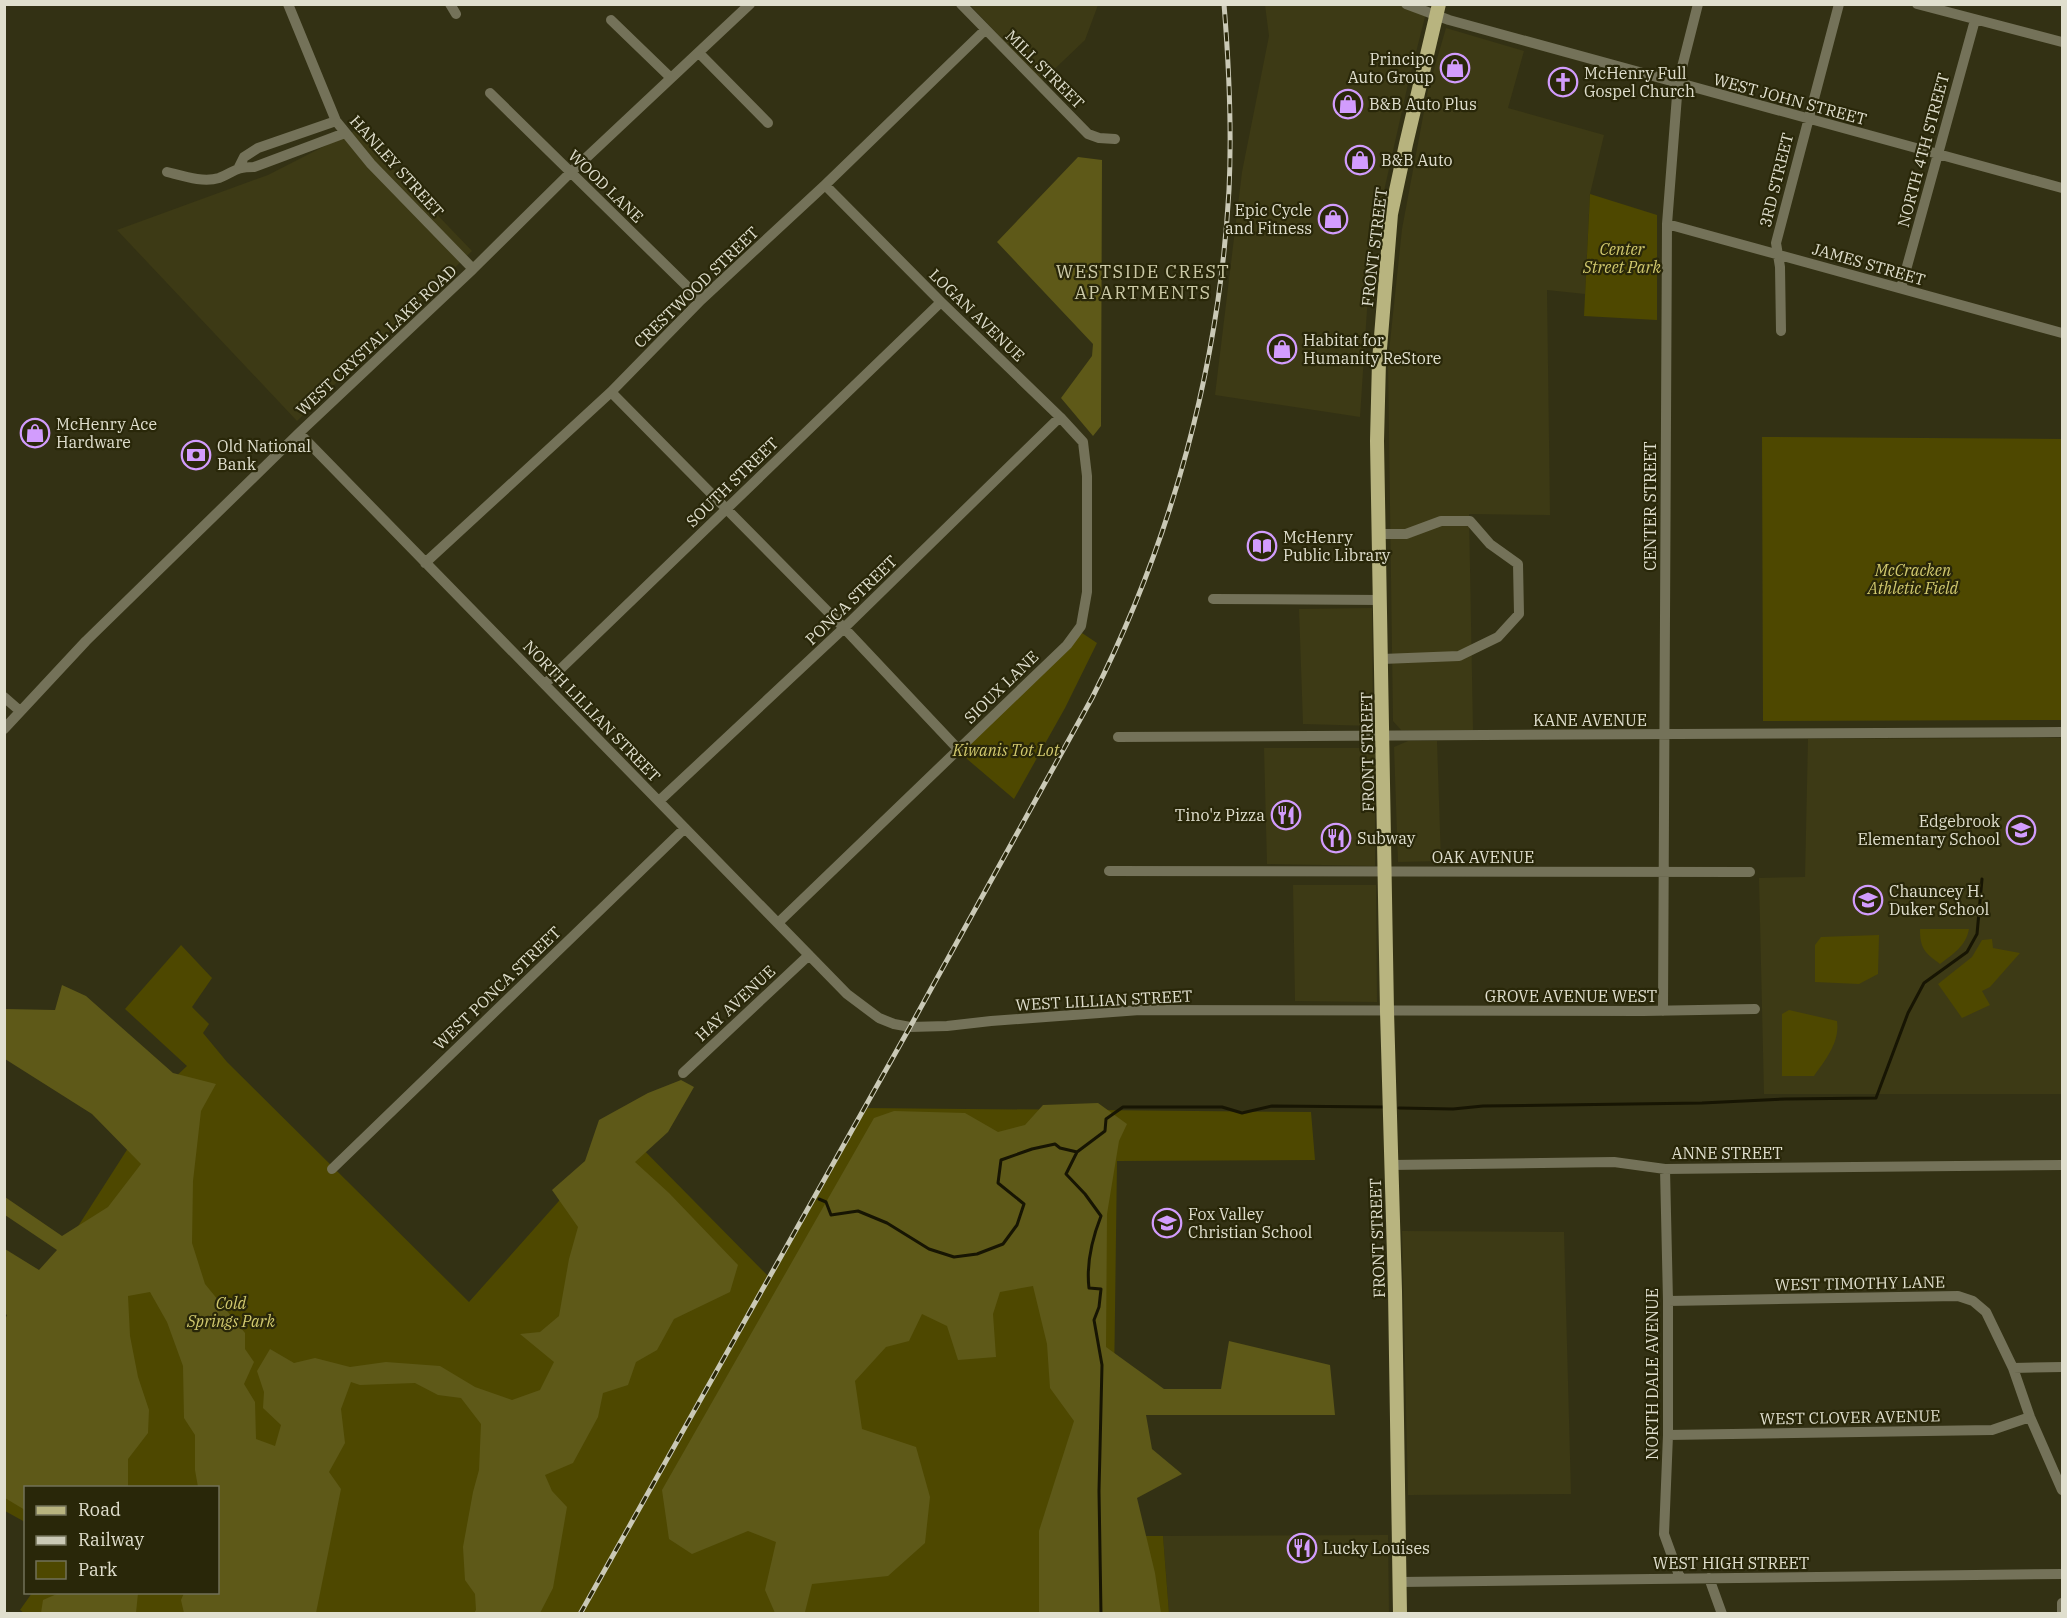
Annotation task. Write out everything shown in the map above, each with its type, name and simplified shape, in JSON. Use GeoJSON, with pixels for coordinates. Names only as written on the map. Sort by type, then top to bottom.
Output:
{"type":"FeatureCollection","features":[{"type":"Feature","properties":{"kind":"main road","name":"FRONT STREET"},"geometry":{"type":"LineString","coordinates":[[1400,1614],[1377,441],[1379,361],[1391,214],[1437,10]]}},
{"type":"Feature","properties":{"kind":"street","name":"HANLEY STREET"},"geometry":{"type":"LineString","coordinates":[[288,4],[336,121],[345,134],[473,269]]}},
{"type":"Feature","properties":{"kind":"street","name":"WEST CRYSTAL LAKE ROAD"},"geometry":{"type":"LineString","coordinates":[[7,722],[86,641],[299,433],[750,4]]}},
{"type":"Feature","properties":{"kind":"street","name":"MILL STREET"},"geometry":{"type":"LineString","coordinates":[[961,4],[1088,134],[1099,138],[1115,139]]}},
{"type":"Feature","properties":{"kind":"street","name":"WEST JOHN STREET"},"geometry":{"type":"LineString","coordinates":[[1406,4],[1437,10],[1678,83],[2062,188]]}},
{"type":"Feature","properties":{"kind":"street","name":"CENTER STREET"},"geometry":{"type":"LineString","coordinates":[[1663,1011],[1667,224],[1678,83],[1698,4]]}},
{"type":"Feature","properties":{"kind":"street","name":"3RD STREET"},"geometry":{"type":"LineString","coordinates":[[1781,331],[1780,267],[1776,243],[1839,4]]}},
{"type":"Feature","properties":{"kind":"street"},"geometry":{"type":"LineString","coordinates":[[1917,4],[2062,42]]}},
{"type":"Feature","properties":{"kind":"street"},"geometry":{"type":"LineString","coordinates":[[611,20],[671,78]]}},
{"type":"Feature","properties":{"kind":"street","name":"NORTH 4TH STREET"},"geometry":{"type":"LineString","coordinates":[[1901,288],[1975,20]]}},
{"type":"Feature","properties":{"kind":"street","name":"CRESTWOOD STREET"},"geometry":{"type":"LineString","coordinates":[[425,563],[611,392],[701,300],[825,185],[985,30]]}},
{"type":"Feature","properties":{"kind":"street"},"geometry":{"type":"LineString","coordinates":[[699,53],[768,123]]}},
{"type":"Feature","properties":{"kind":"street","name":"WOOD LANE"},"geometry":{"type":"LineString","coordinates":[[490,93],[701,300]]}},
{"type":"Feature","properties":{"kind":"street"},"geometry":{"type":"LineString","coordinates":[[239,167],[244,158],[258,148],[336,121]]}},
{"type":"Feature","properties":{"kind":"street"},"geometry":{"type":"LineString","coordinates":[[167,172],[197,179],[218,178],[239,167],[254,167],[345,134]]}},
{"type":"Feature","properties":{"kind":"street","name":"LOGAN AVENUE"},"geometry":{"type":"LineString","coordinates":[[825,185],[1083,442],[1087,476]]}},
{"type":"Feature","properties":{"kind":"street","name":"JAMES STREET"},"geometry":{"type":"LineString","coordinates":[[1667,224],[2062,333]]}},
{"type":"Feature","properties":{"kind":"street","name":"SOUTH STREET"},"geometry":{"type":"LineString","coordinates":[[545,684],[941,302]]}},
{"type":"Feature","properties":{"kind":"street"},"geometry":{"type":"LineString","coordinates":[[611,392],[844,628],[958,749]]}},
{"type":"Feature","properties":{"kind":"street","name":"PONCA STREET"},"geometry":{"type":"LineString","coordinates":[[659,801],[844,628],[1060,417]]}},
{"type":"Feature","properties":{"kind":"street","name":"NORTH LILLIAN STREET"},"geometry":{"type":"LineString","coordinates":[[299,433],[684,829],[779,922],[847,994],[864,1008]]}},
{"type":"Feature","properties":{"kind":"street","name":"SIOUX LANE"},"geometry":{"type":"LineString","coordinates":[[779,922],[1067,645],[1081,626],[1087,592],[1087,476]]}},
{"type":"Feature","properties":{"kind":"street"},"geometry":{"type":"LineString","coordinates":[[1380,534],[1406,534],[1441,521],[1470,521],[1490,544],[1518,564],[1519,614],[1498,637],[1459,656],[1382,659]]}},
{"type":"Feature","properties":{"kind":"street"},"geometry":{"type":"LineString","coordinates":[[1213,599],[1381,600]]}},
{"type":"Feature","properties":{"kind":"street"},"geometry":{"type":"LineString","coordinates":[[4,697],[20,711]]}},
{"type":"Feature","properties":{"kind":"street","name":"KANE AVENUE"},"geometry":{"type":"LineString","coordinates":[[1118,738],[2062,732]]}},
{"type":"Feature","properties":{"kind":"street","name":"WEST PONCA STREET"},"geometry":{"type":"LineString","coordinates":[[332,1169],[684,829]]}},
{"type":"Feature","properties":{"kind":"street","name":"OAK AVENUE"},"geometry":{"type":"LineString","coordinates":[[1109,871],[1750,872]]}},
{"type":"Feature","properties":{"kind":"street","name":"HAY AVENUE"},"geometry":{"type":"LineString","coordinates":[[683,1073],[809,955]]}},
{"type":"Feature","properties":{"kind":"street","name":"WEST LILLIAN STREET"},"geometry":{"type":"LineString","coordinates":[[864,1008],[894,1024],[910,1027],[1140,1010],[1387,1011]]}},
{"type":"Feature","properties":{"kind":"street","name":"GROVE AVENUE WEST"},"geometry":{"type":"LineString","coordinates":[[1387,1011],[1755,1009]]}},
{"type":"Feature","properties":{"kind":"street","name":"ANNE STREET"},"geometry":{"type":"LineString","coordinates":[[1391,1165],[1614,1162],[1665,1168],[2062,1165]]}},
{"type":"Feature","properties":{"kind":"street","name":"NORTH DALE AVENUE"},"geometry":{"type":"LineString","coordinates":[[1665,1168],[1668,1435],[1664,1534],[1680,1578]]}},
{"type":"Feature","properties":{"kind":"street","name":"WEST TIMOTHY LANE"},"geometry":{"type":"LineString","coordinates":[[1668,1301],[1958,1296],[1973,1301],[1986,1312],[2013,1368],[2030,1417],[2062,1490]]}},
{"type":"Feature","properties":{"kind":"street"},"geometry":{"type":"LineString","coordinates":[[2013,1368],[2062,1367]]}},
{"type":"Feature","properties":{"kind":"street","name":"WEST CLOVER AVENUE"},"geometry":{"type":"LineString","coordinates":[[1668,1435],[1992,1430],[2030,1417]]}},
{"type":"Feature","properties":{"kind":"street","name":"WEST HIGH STREET"},"geometry":{"type":"LineString","coordinates":[[1400,1582],[2062,1574]]}},
{"type":"Feature","properties":{"kind":"street"},"geometry":{"type":"LineString","coordinates":[[1709,1578],[1722,1614]]}},
{"type":"Feature","properties":{"kind":"street"},"geometry":{"type":"LineString","coordinates":[[2062,1603],[2062,1614]]}},
{"type":"Feature","properties":{"kind":"shaded area"},"geometry":{"type":"Polygon","coordinates":[[[970,5],[1098,5],[1085,40],[1042,81],[970,5]]]}},
{"type":"Feature","properties":{"kind":"shaded area"},"geometry":{"type":"Polygon","coordinates":[[[1265,5],[1428,5],[1371,249],[1360,417],[1215,395],[1242,172],[1269,36],[1265,5]]]}},
{"type":"Feature","properties":{"kind":"shaded area"},"geometry":{"type":"Polygon","coordinates":[[[1446,28],[1524,51],[1508,108],[1604,135],[1590,194],[1585,294],[1547,290],[1550,515],[1469,514],[1473,730],[1401,730],[1393,721],[1388,361],[1402,229],[1428,90],[1446,28]]]}},
{"type":"Feature","properties":{"kind":"shaded area"},"geometry":{"type":"Polygon","coordinates":[[[356,130],[472,251],[297,421],[117,230],[268,175],[356,130]]]}},
{"type":"Feature","properties":{"kind":"shaded area"},"geometry":{"type":"Polygon","coordinates":[[[1078,157],[1102,160],[1101,426],[1093,436],[1061,398],[1092,356],[1093,344],[997,242],[1078,157]]]}},
{"type":"Feature","properties":{"kind":"shaded area"},"geometry":{"type":"Polygon","coordinates":[[[1372,608],[1373,726],[1303,724],[1299,609],[1372,608]]]}},
{"type":"Feature","properties":{"kind":"shaded area","name":"Chauncey H. Duker School"},"geometry":{"type":"Polygon","coordinates":[[[2062,738],[2062,1094],[1764,1094],[1759,878],[1805,877],[1808,739],[2062,738]]]}},
{"type":"Feature","properties":{"kind":"shaded area"},"geometry":{"type":"Polygon","coordinates":[[[1408,741],[1437,741],[1441,861],[1398,862],[1394,747],[1408,741]]]}},
{"type":"Feature","properties":{"kind":"shaded area"},"geometry":{"type":"Polygon","coordinates":[[[1264,748],[1375,748],[1375,866],[1267,864],[1264,748]]]}},
{"type":"Feature","properties":{"kind":"shaded area"},"geometry":{"type":"Polygon","coordinates":[[[1293,885],[1376,885],[1377,1002],[1295,1001],[1293,885]]]}},
{"type":"Feature","properties":{"kind":"shaded area"},"geometry":{"type":"Polygon","coordinates":[[[62,985],[86,996],[173,1073],[216,1084],[201,1111],[193,1181],[192,1243],[205,1284],[245,1333],[245,1349],[254,1362],[244,1384],[255,1402],[256,1439],[275,1446],[281,1425],[263,1408],[264,1392],[257,1371],[270,1349],[294,1363],[315,1358],[350,1367],[386,1362],[440,1366],[475,1387],[512,1400],[540,1390],[554,1362],[520,1334],[540,1332],[559,1316],[569,1259],[578,1227],[552,1190],[585,1161],[599,1120],[648,1093],[681,1080],[694,1087],[668,1132],[635,1162],[669,1193],[738,1265],[730,1292],[674,1319],[657,1350],[636,1362],[628,1385],[603,1393],[598,1417],[573,1463],[545,1475],[552,1491],[567,1507],[553,1588],[540,1613],[474,1613],[476,1610],[475,1594],[465,1580],[463,1547],[479,1470],[481,1424],[461,1398],[438,1395],[415,1383],[360,1385],[351,1382],[341,1409],[345,1443],[329,1472],[341,1489],[316,1613],[184,1613],[181,1600],[184,1594],[219,1594],[219,1486],[198,1486],[195,1470],[195,1435],[184,1418],[183,1366],[167,1322],[150,1292],[128,1296],[130,1336],[138,1377],[149,1410],[148,1433],[128,1459],[128,1486],[24,1486],[24,1509],[5,1498],[4,1322],[7,1315],[4,1313],[5,1249],[39,1270],[57,1250],[5,1215],[5,1197],[62,1236],[108,1207],[141,1164],[92,1114],[5,1059],[5,1009],[55,1010],[62,985]]]}},
{"type":"Feature","properties":{"kind":"shaded area"},"geometry":{"type":"Polygon","coordinates":[[[1098,1103],[1127,1124],[1119,1141],[1107,1214],[1106,1347],[1164,1389],[1221,1389],[1229,1341],[1330,1365],[1335,1415],[1146,1415],[1152,1449],[1182,1474],[1137,1498],[1155,1573],[1161,1613],[1039,1613],[1039,1531],[1074,1421],[1050,1388],[1047,1344],[1033,1286],[1000,1292],[993,1314],[996,1357],[958,1360],[947,1326],[922,1314],[909,1341],[886,1347],[855,1381],[862,1429],[916,1447],[930,1497],[925,1543],[888,1576],[812,1584],[805,1612],[775,1613],[765,1590],[776,1542],[748,1531],[692,1554],[669,1539],[662,1490],[874,1118],[894,1111],[965,1113],[998,1132],[1025,1125],[1043,1105],[1098,1103]]]}},
{"type":"Feature","properties":{"kind":"shaded area"},"geometry":{"type":"Polygon","coordinates":[[[1402,1231],[1564,1232],[1571,1494],[1408,1495],[1402,1231]]]}},
{"type":"Feature","properties":{"kind":"shaded area"},"geometry":{"type":"Polygon","coordinates":[[[1388,1535],[1389,1613],[1169,1613],[1163,1536],[1388,1535]]]}},
{"type":"Feature","properties":{"kind":"shaded area"},"geometry":{"type":"Polygon","coordinates":[[[57,1594],[138,1594],[136,1613],[41,1613],[43,1600],[57,1594]]]}},
{"type":"Feature","properties":{"kind":"green space","name":"Center Street Park"},"geometry":{"type":"Polygon","coordinates":[[[1590,194],[1657,215],[1657,320],[1584,316],[1590,194]]]}},
{"type":"Feature","properties":{"kind":"green space","name":"McCracken Athletic Field"},"geometry":{"type":"Polygon","coordinates":[[[1762,437],[2062,439],[2062,720],[1763,721],[1762,437]]]}},
{"type":"Feature","properties":{"kind":"green space","name":"Kiwanis Tot Lot"},"geometry":{"type":"Polygon","coordinates":[[[1082,633],[1097,643],[1065,708],[1014,799],[960,753],[1082,633]]]}},
{"type":"Feature","properties":{"kind":"green space"},"geometry":{"type":"Polygon","coordinates":[[[1920,929],[1969,929],[1962,945],[1940,964],[1924,949],[1920,929]]]}},
{"type":"Feature","properties":{"kind":"green space"},"geometry":{"type":"Polygon","coordinates":[[[1879,935],[1878,974],[1859,984],[1815,982],[1815,945],[1821,937],[1879,935]]]}},
{"type":"Feature","properties":{"kind":"green space"},"geometry":{"type":"Polygon","coordinates":[[[1992,939],[1993,948],[2020,953],[1990,987],[1982,991],[1990,1005],[1962,1018],[1938,984],[1972,957],[1982,940],[1992,939]]]}},
{"type":"Feature","properties":{"kind":"green space","name":"Cold Springs Park"},"geometry":{"type":"Polygon","coordinates":[[[181,945],[212,978],[192,1007],[209,1024],[203,1033],[227,1062],[469,1302],[623,1129],[769,1277],[863,1108],[1311,1112],[1315,1160],[1117,1161],[1112,1536],[1163,1536],[1169,1613],[24,1613],[20,1610],[31,1594],[219,1594],[219,1486],[24,1486],[24,1521],[5,1511],[4,1342],[171,1081],[187,1066],[125,1009],[181,945]]]}},
{"type":"Feature","properties":{"kind":"green space"},"geometry":{"type":"Polygon","coordinates":[[[1789,1010],[1837,1021],[1834,1043],[1814,1076],[1782,1076],[1782,1014],[1789,1010]]]}},
{"type":"Feature","properties":{"kind":"waterway"},"geometry":{"type":"LineString","coordinates":[[1399,1108],[1453,1109],[1483,1106],[1876,1098],[1908,1013],[1924,983],[1967,952],[1977,934],[1982,879]]}},
{"type":"Feature","properties":{"kind":"waterway"},"geometry":{"type":"LineString","coordinates":[[819,1199],[826,1202],[831,1215],[858,1211],[887,1223],[929,1249],[954,1257],[977,1254],[1003,1244],[1017,1225],[1024,1204],[998,1183],[1001,1160],[1055,1144],[1060,1148],[1077,1152],[1105,1131],[1106,1119],[1123,1107],[1222,1107],[1242,1113],[1272,1106],[1383,1107]]}},
{"type":"Feature","properties":{"kind":"waterway"},"geometry":{"type":"LineString","coordinates":[[1077,1152],[1066,1174],[1101,1216],[1090,1251],[1088,1269],[1089,1288],[1101,1289],[1099,1307],[1094,1320],[1102,1365],[1099,1491],[1101,1614]]}},
{"type":"Feature","properties":{"kind":"railway"},"geometry":{"type":"LineString","coordinates":[[580,1614],[1092,698],[1146,577],[1187,451],[1215,322],[1224,256],[1230,167],[1230,97],[1224,4]]}},
{"type":"Feature","properties":{"kind":"place","name":"Principo Auto Group"},"geometry":{"type":"Point","coordinates":[1455,68]}},
{"type":"Feature","properties":{"kind":"place","name":"McHenry Full Gospel Church"},"geometry":{"type":"Point","coordinates":[1563,82]}},
{"type":"Feature","properties":{"kind":"place","name":"B&B Auto Plus"},"geometry":{"type":"Point","coordinates":[1348,104]}},
{"type":"Feature","properties":{"kind":"place","name":"B&B Auto"},"geometry":{"type":"Point","coordinates":[1360,160]}},
{"type":"Feature","properties":{"kind":"place","name":"Epic Cycle and Fitness"},"geometry":{"type":"Point","coordinates":[1333,219]}},
{"type":"Feature","properties":{"kind":"place","name":"Habitat for Humanity ReStore"},"geometry":{"type":"Point","coordinates":[1282,349]}},
{"type":"Feature","properties":{"kind":"place","name":"McHenry Ace Hardware"},"geometry":{"type":"Point","coordinates":[35,433]}},
{"type":"Feature","properties":{"kind":"place","name":"Old National Bank"},"geometry":{"type":"Point","coordinates":[196,455]}},
{"type":"Feature","properties":{"kind":"place","name":"McHenry Public Library"},"geometry":{"type":"Point","coordinates":[1262,546]}},
{"type":"Feature","properties":{"kind":"place","name":"Tino'z Pizza"},"geometry":{"type":"Point","coordinates":[1286,815]}},
{"type":"Feature","properties":{"kind":"place","name":"Edgebrook Elementary School"},"geometry":{"type":"Point","coordinates":[2021,830]}},
{"type":"Feature","properties":{"kind":"place","name":"Subway"},"geometry":{"type":"Point","coordinates":[1336,838]}},
{"type":"Feature","properties":{"kind":"place","name":"Chauncey H. Duker School"},"geometry":{"type":"Point","coordinates":[1868,900]}},
{"type":"Feature","properties":{"kind":"place","name":"Fox Valley Christian School"},"geometry":{"type":"Point","coordinates":[1167,1223]}},
{"type":"Feature","properties":{"kind":"place","name":"Lucky Louises"},"geometry":{"type":"Point","coordinates":[1302,1548]}},
{"type":"Feature","properties":{"kind":"district","name":"WESTSIDE CREST APARTMENTS"},"geometry":{"type":"Point","coordinates":[1143,281]}}]}
